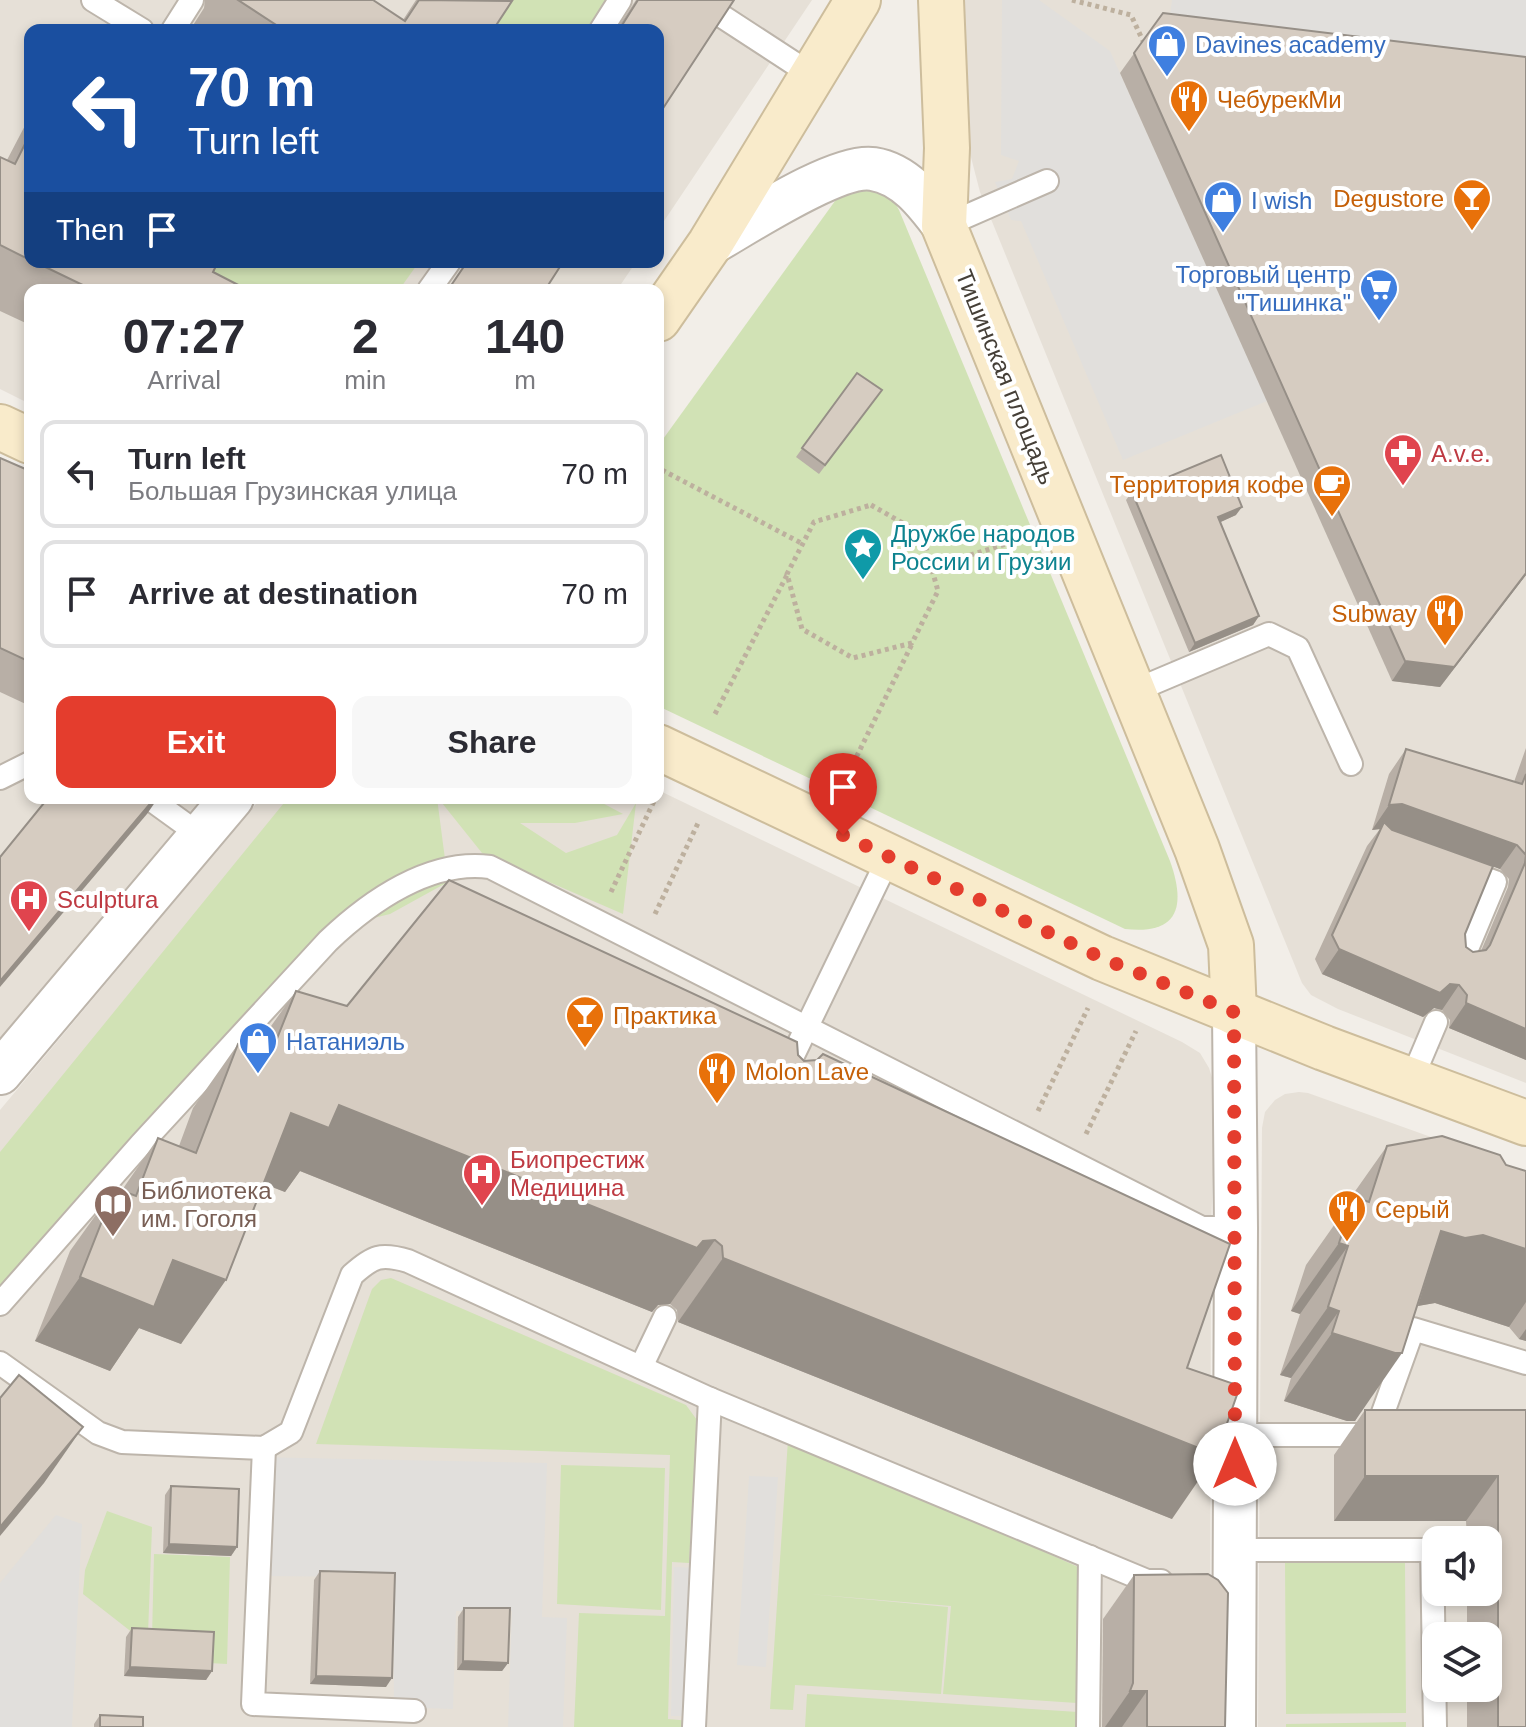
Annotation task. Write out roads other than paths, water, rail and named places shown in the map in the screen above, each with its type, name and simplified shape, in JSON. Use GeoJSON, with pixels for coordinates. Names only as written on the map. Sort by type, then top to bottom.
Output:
{"type":"FeatureCollection","features":[{"type":"Feature","properties":{"kind":"street"},"geometry":{"type":"LineString","coordinates":[[664,310],[710,244],[858,0]]}},
{"type":"Feature","properties":{"kind":"street","name":"Тишинская площадь"},"geometry":{"type":"LineString","coordinates":[[941,0],[947,148],[944,226],[1134,691],[1231,945],[1234,1012]]}},
{"type":"Feature","properties":{"kind":"street"},"geometry":{"type":"LineString","coordinates":[[710,244],[850,170],[872,169],[910,186],[944,226]]}},
{"type":"Feature","properties":{"kind":"street"},"geometry":{"type":"LineString","coordinates":[[0,427],[24,438]]}},
{"type":"Feature","properties":{"kind":"street"},"geometry":{"type":"LineString","coordinates":[[664,750],[1102,958],[1411,1081],[1526,1123]]}},
{"type":"Feature","properties":{"kind":"street"},"geometry":{"type":"LineString","coordinates":[[0,1073],[227,804]]}},
{"type":"Feature","properties":{"kind":"street"},"geometry":{"type":"LineString","coordinates":[[1234,1012],[1235,1435],[1227,1572],[1234,1727]]}},
{"type":"Feature","properties":{"kind":"lane"},"geometry":{"type":"LineString","coordinates":[[93,0],[132,24]]}},
{"type":"Feature","properties":{"kind":"lane"},"geometry":{"type":"LineString","coordinates":[[177,24],[192,0]]}},
{"type":"Feature","properties":{"kind":"lane"},"geometry":{"type":"LineString","coordinates":[[605,24],[620,0]]}},
{"type":"Feature","properties":{"kind":"lane"},"geometry":{"type":"LineString","coordinates":[[697,0],[812,75]]}},
{"type":"Feature","properties":{"kind":"lane"},"geometry":{"type":"LineString","coordinates":[[944,226],[1047,181]]}},
{"type":"Feature","properties":{"kind":"lane"},"geometry":{"type":"LineString","coordinates":[[1134,691],[1269,634],[1298,648],[1351,764]]}},
{"type":"Feature","properties":{"kind":"lane"},"geometry":{"type":"LineString","coordinates":[[0,778],[24,766]]}},
{"type":"Feature","properties":{"kind":"lane"},"geometry":{"type":"LineString","coordinates":[[157,804],[200,835]]}},
{"type":"Feature","properties":{"kind":"lane"},"geometry":{"type":"LineString","coordinates":[[772,1098],[889,857]]}},
{"type":"Feature","properties":{"kind":"lane"},"geometry":{"type":"LineString","coordinates":[[1437,861],[1495,882],[1461,963]]}},
{"type":"Feature","properties":{"kind":"lane"},"geometry":{"type":"LineString","coordinates":[[0,1304],[141,1144],[328,941],[356,915],[385,896],[448,866],[470,864],[490,867],[1202,1228],[1236,1228]]}},
{"type":"Feature","properties":{"kind":"lane"},"geometry":{"type":"LineString","coordinates":[[1411,1081],[1436,1022]]}},
{"type":"Feature","properties":{"kind":"lane"},"geometry":{"type":"LineString","coordinates":[[0,1363],[98,1433],[122,1442],[264,1448],[291,1432],[352,1275],[368,1260],[388,1255],[408,1261],[710,1399],[1147,1581],[1188,1582]]}},
{"type":"Feature","properties":{"kind":"lane"},"geometry":{"type":"LineString","coordinates":[[641,1367],[665,1317]]}},
{"type":"Feature","properties":{"kind":"lane"},"geometry":{"type":"LineString","coordinates":[[1375,1435],[1413,1329],[1526,1363]]}},
{"type":"Feature","properties":{"kind":"lane"},"geometry":{"type":"LineString","coordinates":[[694,1727],[710,1399]]}},
{"type":"Feature","properties":{"kind":"lane"},"geometry":{"type":"LineString","coordinates":[[1235,1435],[1405,1435]]}},
{"type":"Feature","properties":{"kind":"lane"},"geometry":{"type":"LineString","coordinates":[[264,1448],[253,1704],[414,1711]]}},
{"type":"Feature","properties":{"kind":"lane"},"geometry":{"type":"LineString","coordinates":[[1227,1572],[1432,1550],[1435,1727]]}},
{"type":"Feature","properties":{"kind":"lane"},"geometry":{"type":"LineString","coordinates":[[1088,1727],[1090,1557]]}},
{"type":"Feature","properties":{"kind":"place","name":"Davines academy"},"geometry":{"type":"Point","coordinates":[1167,78]}},
{"type":"Feature","properties":{"kind":"place","name":"ЧебурекМи"},"geometry":{"type":"Point","coordinates":[1189,133]}},
{"type":"Feature","properties":{"kind":"place","name":"Degustore"},"geometry":{"type":"Point","coordinates":[1472,232]}},
{"type":"Feature","properties":{"kind":"place","name":"I wish"},"geometry":{"type":"Point","coordinates":[1223,234]}},
{"type":"Feature","properties":{"kind":"place","name":"Торговый центр \"Тишинка\""},"geometry":{"type":"Point","coordinates":[1379,322]}},
{"type":"Feature","properties":{"kind":"place","name":"A.v.e."},"geometry":{"type":"Point","coordinates":[1403,487]}},
{"type":"Feature","properties":{"kind":"place","name":"Территория кофе"},"geometry":{"type":"Point","coordinates":[1332,518]}},
{"type":"Feature","properties":{"kind":"place","name":"Дружбе народов России и Грузии"},"geometry":{"type":"Point","coordinates":[863,581]}},
{"type":"Feature","properties":{"kind":"place","name":"Subway"},"geometry":{"type":"Point","coordinates":[1445,647]}},
{"type":"Feature","properties":{"kind":"place","name":"Sculptura"},"geometry":{"type":"Point","coordinates":[29,933]}},
{"type":"Feature","properties":{"kind":"place","name":"Практика"},"geometry":{"type":"Point","coordinates":[585,1049]}},
{"type":"Feature","properties":{"kind":"place","name":"Натаниэль"},"geometry":{"type":"Point","coordinates":[258,1075]}},
{"type":"Feature","properties":{"kind":"place","name":"Molon Lave"},"geometry":{"type":"Point","coordinates":[717,1105]}},
{"type":"Feature","properties":{"kind":"place","name":"Биопрестиж Медицина"},"geometry":{"type":"Point","coordinates":[482,1207]}},
{"type":"Feature","properties":{"kind":"place","name":"Библиотека им. Гоголя"},"geometry":{"type":"Point","coordinates":[113,1238]}},
{"type":"Feature","properties":{"kind":"place","name":"Серый"},"geometry":{"type":"Point","coordinates":[1347,1243]}}]}
